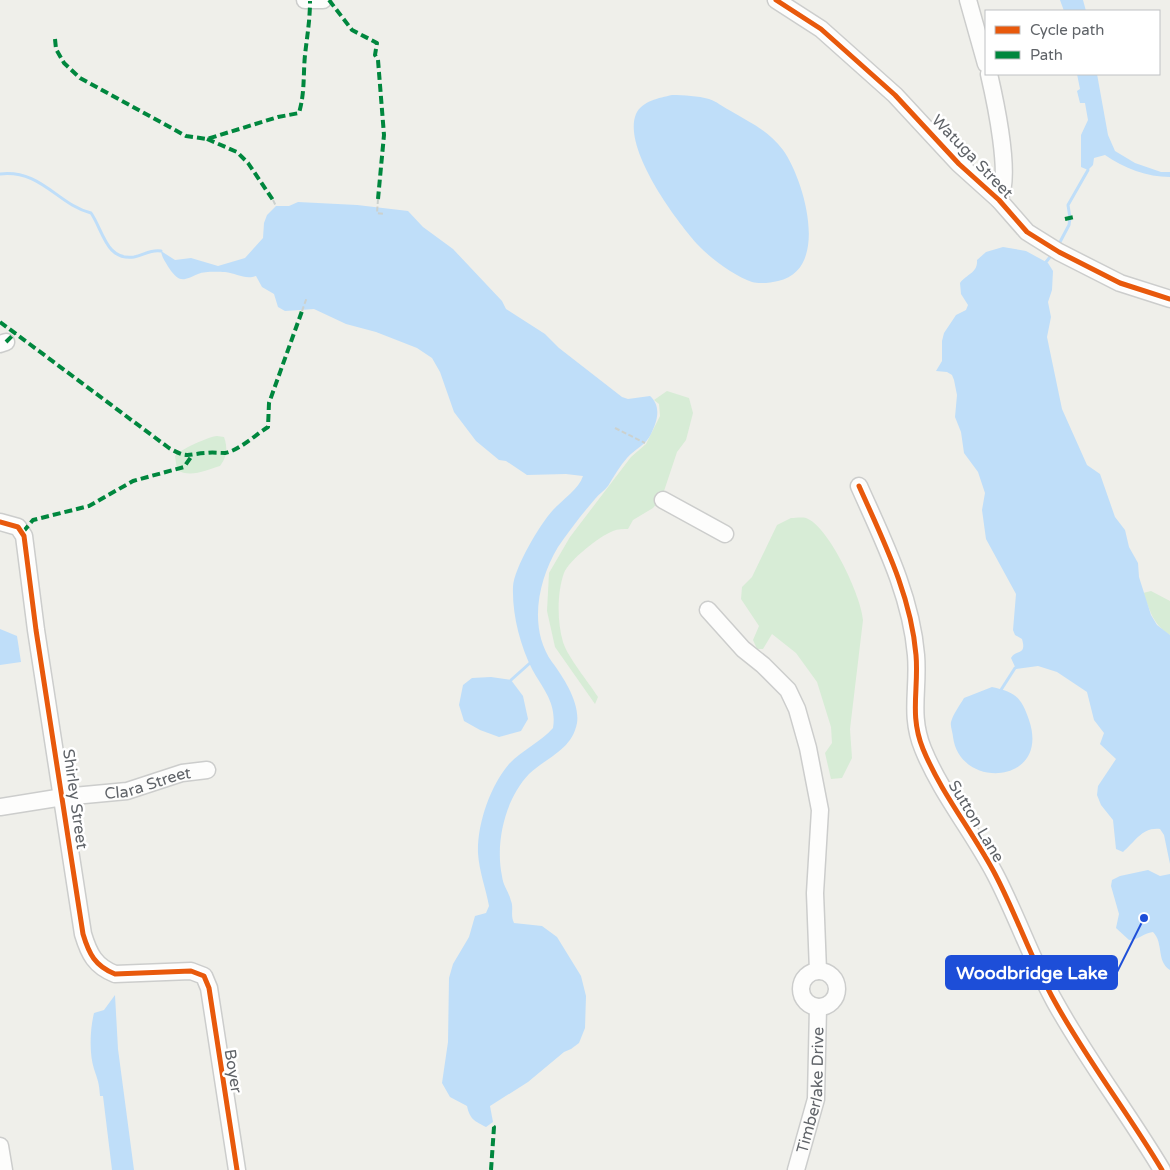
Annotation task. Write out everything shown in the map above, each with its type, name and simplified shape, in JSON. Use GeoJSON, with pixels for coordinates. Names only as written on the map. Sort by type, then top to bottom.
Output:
{"type":"FeatureCollection","features":[{"type":"Feature","properties":{"kind":"street"},"geometry":{"type":"LineString","coordinates":[[305,0],[323,0]]}},
{"type":"Feature","properties":{"kind":"street"},"geometry":{"type":"LineString","coordinates":[[778,1],[800,0]]}},
{"type":"Feature","properties":{"kind":"street"},"geometry":{"type":"LineString","coordinates":[[968,0],[985,60]]}},
{"type":"Feature","properties":{"kind":"street","name":"Watuga Street"},"geometry":{"type":"LineString","coordinates":[[778,1],[821,29],[873,75],[934,134],[959,164],[999,200],[1028,232],[1059,252],[1120,282],[1170,299]]}},
{"type":"Feature","properties":{"kind":"street"},"geometry":{"type":"LineString","coordinates":[[989,75],[997,110],[1003,171],[1004,191],[999,200]]}},
{"type":"Feature","properties":{"kind":"street","name":"Sutton Lane"},"geometry":{"type":"LineString","coordinates":[[858,486],[891,559],[907,603],[916,655],[914,724],[922,748],[937,779],[970,829],[996,876],[1024,941],[1056,1003],[1162,1170]]}},
{"type":"Feature","properties":{"kind":"street"},"geometry":{"type":"LineString","coordinates":[[663,500],[725,534]]}},
{"type":"Feature","properties":{"kind":"street","name":"Shirley Street"},"geometry":{"type":"LineString","coordinates":[[0,522],[18,527],[24,536],[36,630],[83,934],[90,956],[105,970],[115,974],[191,971],[204,976]]}},
{"type":"Feature","properties":{"kind":"street"},"geometry":{"type":"LineString","coordinates":[[708,610],[743,650],[763,665],[788,690],[797,709],[808,748],[820,810],[815,893],[818,971]]}},
{"type":"Feature","properties":{"kind":"street","name":"Clara Street"},"geometry":{"type":"LineString","coordinates":[[0,807],[63,797],[127,791],[182,774],[207,770]]}},
{"type":"Feature","properties":{"kind":"street","name":"Timberlake Drive"},"geometry":{"type":"LineString","coordinates":[[818,971],[831,975],[837,984],[836,995],[829,1004],[818,1007],[808,1003],[801,989],[808,974],[818,971]]}},
{"type":"Feature","properties":{"kind":"street","name":"Boyer"},"geometry":{"type":"LineString","coordinates":[[204,976],[209,988],[236,1170]]}},
{"type":"Feature","properties":{"kind":"street","name":"Timberlake Drive"},"geometry":{"type":"LineString","coordinates":[[796,1170],[816,1100],[818,1007]]}},
{"type":"Feature","properties":{"kind":"street"},"geometry":{"type":"LineString","coordinates":[[0,1146],[4,1170]]}},
{"type":"Feature","properties":{"kind":"path"},"geometry":{"type":"LineString","coordinates":[[378,199],[377,213],[384,214]]}},
{"type":"Feature","properties":{"kind":"path"},"geometry":{"type":"LineString","coordinates":[[273,200],[276,206]]}},
{"type":"Feature","properties":{"kind":"path"},"geometry":{"type":"LineString","coordinates":[[302,311],[307,297]]}},
{"type":"Feature","properties":{"kind":"path"},"geometry":{"type":"LineString","coordinates":[[615,428],[645,443]]}},
{"type":"Feature","properties":{"kind":"green space"},"geometry":{"type":"Polygon","coordinates":[[[667,391],[689,398],[693,413],[686,440],[677,452],[662,497],[653,508],[633,520],[628,529],[613,531],[586,549],[567,568],[560,589],[560,625],[563,642],[598,697],[595,704],[555,647],[547,611],[549,573],[570,537],[631,457],[646,444],[660,416],[659,404],[654,400],[667,391]]]}},
{"type":"Feature","properties":{"kind":"green space"},"geometry":{"type":"Polygon","coordinates":[[[217,436],[224,437],[226,445],[225,456],[220,466],[193,473],[177,470],[175,456],[178,453],[217,436]]]}},
{"type":"Feature","properties":{"kind":"green space"},"geometry":{"type":"Polygon","coordinates":[[[791,518],[806,518],[815,524],[834,548],[851,580],[863,620],[850,729],[852,758],[842,778],[831,779],[825,753],[832,743],[831,727],[817,682],[796,653],[772,634],[763,649],[757,649],[753,640],[759,626],[741,599],[742,587],[752,577],[777,525],[791,518]]]}},
{"type":"Feature","properties":{"kind":"green space"},"geometry":{"type":"Polygon","coordinates":[[[1151,591],[1170,601],[1170,635],[1160,627],[1150,611],[1143,593],[1151,591]]]}},
{"type":"Feature","properties":{"kind":"water"},"geometry":{"type":"Polygon","coordinates":[[[1060,0],[1083,0],[1086,10],[1064,10],[1060,0]]]}},
{"type":"Feature","properties":{"kind":"water"},"geometry":{"type":"Polygon","coordinates":[[[1077,75],[1097,75],[1108,135],[1115,151],[1135,163],[1161,172],[1170,172],[1170,177],[1161,177],[1136,171],[1105,155],[1094,158],[1093,165],[1088,170],[1081,167],[1081,135],[1088,120],[1085,103],[1080,103],[1077,91],[1080,89],[1077,75]]]}},
{"type":"Feature","properties":{"kind":"water"},"geometry":{"type":"Polygon","coordinates":[[[672,95],[696,96],[714,101],[765,132],[783,150],[799,181],[805,201],[808,222],[808,242],[804,260],[794,273],[778,281],[752,282],[731,272],[716,261],[699,246],[677,220],[644,164],[637,145],[634,128],[636,114],[642,106],[651,101],[672,95]]]}},
{"type":"Feature","properties":{"kind":"water"},"geometry":{"type":"Polygon","coordinates":[[[298,202],[357,205],[408,211],[423,227],[453,249],[502,301],[506,309],[545,334],[559,348],[622,397],[628,399],[650,396],[654,400],[657,409],[655,424],[649,438],[627,458],[608,486],[576,523],[558,547],[545,574],[538,604],[540,634],[545,649],[574,699],[577,723],[570,740],[564,747],[529,774],[521,784],[508,809],[501,836],[500,863],[504,883],[512,904],[514,923],[542,926],[557,937],[581,976],[586,996],[585,1028],[579,1043],[564,1052],[528,1082],[490,1106],[493,1122],[486,1127],[471,1117],[467,1106],[450,1097],[442,1083],[448,1042],[449,978],[453,964],[469,937],[475,916],[486,913],[489,906],[478,853],[482,818],[486,806],[496,783],[509,764],[553,728],[554,719],[551,704],[532,669],[520,640],[514,608],[514,579],[528,547],[541,525],[553,510],[574,490],[583,476],[566,474],[527,475],[506,461],[499,460],[476,441],[454,412],[440,372],[432,358],[417,348],[376,332],[346,324],[314,309],[285,311],[278,307],[274,294],[262,287],[256,276],[244,277],[225,272],[212,272],[179,279],[169,268],[162,256],[161,251],[175,260],[191,258],[218,266],[245,258],[263,238],[264,223],[267,215],[276,206],[289,206],[298,202]]]}},
{"type":"Feature","properties":{"kind":"water"},"geometry":{"type":"Polygon","coordinates":[[[1003,247],[1026,251],[1048,263],[1053,271],[1052,290],[1048,302],[1051,317],[1047,337],[1062,409],[1087,465],[1100,474],[1115,517],[1125,530],[1129,547],[1138,563],[1139,577],[1151,615],[1157,625],[1170,635],[1170,864],[1164,835],[1160,829],[1148,830],[1123,852],[1116,849],[1113,820],[1101,805],[1097,795],[1098,786],[1116,759],[1100,744],[1104,733],[1094,720],[1087,692],[1057,672],[1038,666],[1016,669],[1011,658],[1023,648],[1022,639],[1015,635],[1013,630],[1016,594],[986,539],[982,510],[985,493],[978,472],[964,453],[961,432],[955,417],[957,395],[954,380],[952,375],[947,372],[936,371],[942,361],[944,333],[956,315],[966,310],[968,305],[961,294],[960,283],[974,271],[977,260],[986,252],[1003,247]]]}},
{"type":"Feature","properties":{"kind":"water"},"geometry":{"type":"Polygon","coordinates":[[[0,629],[17,636],[21,662],[0,665],[0,629]]]}},
{"type":"Feature","properties":{"kind":"water"},"geometry":{"type":"Polygon","coordinates":[[[491,677],[511,680],[523,696],[528,719],[521,731],[499,737],[480,730],[464,721],[459,705],[463,685],[472,678],[491,677]]]}},
{"type":"Feature","properties":{"kind":"water"},"geometry":{"type":"Polygon","coordinates":[[[992,687],[1011,693],[1020,700],[1029,720],[1032,741],[1027,757],[1016,768],[1002,773],[986,772],[971,766],[959,754],[951,725],[953,716],[964,698],[992,687]]]}},
{"type":"Feature","properties":{"kind":"water"},"geometry":{"type":"Polygon","coordinates":[[[1148,870],[1160,876],[1170,874],[1170,970],[1163,962],[1158,941],[1153,932],[1129,940],[1116,928],[1119,914],[1111,886],[1112,880],[1120,876],[1148,870]]]}},
{"type":"Feature","properties":{"kind":"water"},"geometry":{"type":"Polygon","coordinates":[[[115,995],[118,1049],[134,1170],[112,1170],[103,1096],[100,1096],[99,1084],[91,1056],[91,1034],[94,1013],[104,1010],[115,995]]]}},
{"type":"Feature","properties":{"kind":"waterway"},"geometry":{"type":"LineString","coordinates":[[1060,242],[1069,225],[1068,205],[1088,170]]}},
{"type":"Feature","properties":{"kind":"waterway"},"geometry":{"type":"LineString","coordinates":[[0,174],[14,174],[27,177],[38,182],[79,209],[91,213],[106,243],[117,254],[125,257],[134,257],[151,251],[161,251]]}},
{"type":"Feature","properties":{"kind":"waterway"},"geometry":{"type":"LineString","coordinates":[[1046,262],[1050,257]]}},
{"type":"Feature","properties":{"kind":"waterway"},"geometry":{"type":"LineString","coordinates":[[511,680],[530,663]]}},
{"type":"Feature","properties":{"kind":"waterway"},"geometry":{"type":"LineString","coordinates":[[999,693],[1015,668]]}},
{"type":"Feature","properties":{"kind":"marked path"},"geometry":{"type":"LineString","coordinates":[[329,0],[352,30],[377,43],[375,55],[378,60],[384,135],[378,199]]}},
{"type":"Feature","properties":{"kind":"marked path"},"geometry":{"type":"LineString","coordinates":[[55,39],[56,49],[64,63],[80,78],[186,136],[207,139],[278,117],[299,113],[303,91],[310,1]]}},
{"type":"Feature","properties":{"kind":"marked path"},"geometry":{"type":"LineString","coordinates":[[207,139],[237,152],[248,163],[273,200]]}},
{"type":"Feature","properties":{"kind":"marked path"},"geometry":{"type":"LineString","coordinates":[[1065,219],[1074,217]]}},
{"type":"Feature","properties":{"kind":"marked path"},"geometry":{"type":"LineString","coordinates":[[0,322],[169,448],[180,454],[188,455],[231,451],[242,446],[268,427],[269,403],[302,311]]}},
{"type":"Feature","properties":{"kind":"marked path"},"geometry":{"type":"LineString","coordinates":[[6,342],[15,333]]}},
{"type":"Feature","properties":{"kind":"marked path"},"geometry":{"type":"LineString","coordinates":[[23,532],[33,520],[89,506],[133,481],[184,467],[191,457]]}},
{"type":"Feature","properties":{"kind":"marked path"},"geometry":{"type":"LineString","coordinates":[[491,1124],[494,1127],[491,1170]]}},
{"type":"Feature","properties":{"kind":"cycle path"},"geometry":{"type":"LineString","coordinates":[[776,0],[821,29],[895,95],[959,164],[999,200],[1027,232],[1059,252],[1120,283],[1170,299]]}},
{"type":"Feature","properties":{"kind":"cycle path"},"geometry":{"type":"LineString","coordinates":[[859,486],[895,568],[908,611],[917,667],[916,725],[930,765],[995,874],[1055,1002],[1080,1045],[1162,1170]]}},
{"type":"Feature","properties":{"kind":"cycle path"},"geometry":{"type":"LineString","coordinates":[[0,522],[18,527],[24,536],[36,630],[85,941],[90,953],[98,963],[115,974],[191,971],[204,976],[209,988],[237,1170]]}},
{"type":"Feature","properties":{"kind":"place","name":"Woodbridge Lake"},"geometry":{"type":"Point","coordinates":[1144,918]}}]}
